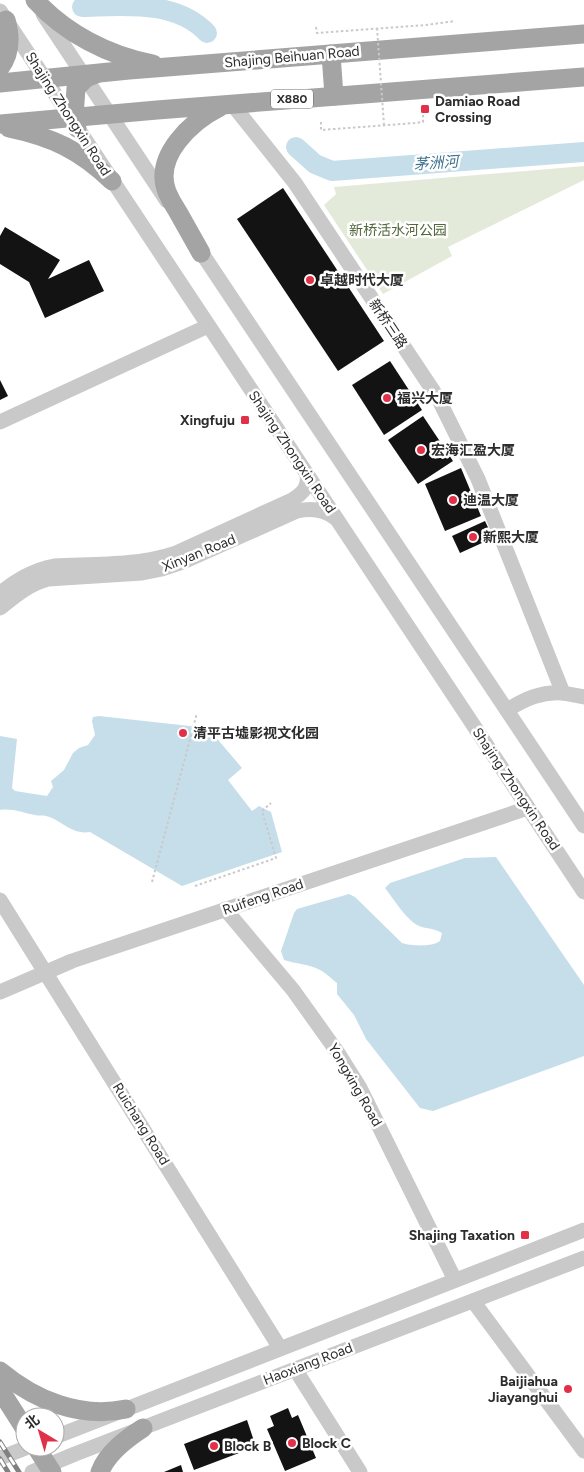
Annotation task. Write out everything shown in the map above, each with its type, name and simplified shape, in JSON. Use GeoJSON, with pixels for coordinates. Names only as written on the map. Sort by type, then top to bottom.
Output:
{"type":"FeatureCollection","features":[{"type":"Feature","properties":{"kind":"main road"},"geometry":{"type":"LineString","coordinates":[[35,0],[46,12],[69,30],[113,52],[140,61],[158,64],[209,64]]}},
{"type":"Feature","properties":{"kind":"main road"},"geometry":{"type":"LineString","coordinates":[[0,68],[10,44],[10,36],[3,15]]}},
{"type":"Feature","properties":{"kind":"main road","name":"Shajing Beihuan Road"},"geometry":{"type":"LineString","coordinates":[[0,83],[85,76],[129,70],[584,34]]}},
{"type":"Feature","properties":{"kind":"main road"},"geometry":{"type":"LineString","coordinates":[[331,54],[334,96]]}},
{"type":"Feature","properties":{"kind":"main road"},"geometry":{"type":"LineString","coordinates":[[74,121],[76,88],[85,76]]}},
{"type":"Feature","properties":{"kind":"main road","name":"X880"},"geometry":{"type":"LineString","coordinates":[[0,126],[74,121],[110,114],[584,76]]}},
{"type":"Feature","properties":{"kind":"main road"},"geometry":{"type":"LineString","coordinates":[[201,253],[166,191],[165,172],[167,162],[176,144],[193,125],[213,111],[232,104]]}},
{"type":"Feature","properties":{"kind":"main road"},"geometry":{"type":"LineString","coordinates":[[0,126],[37,135],[71,149],[91,162],[112,181]]}},
{"type":"Feature","properties":{"kind":"main road"},"geometry":{"type":"LineString","coordinates":[[0,1371],[34,1395],[62,1406],[93,1411],[126,1409]]}},
{"type":"Feature","properties":{"kind":"main road"},"geometry":{"type":"LineString","coordinates":[[0,1390],[15,1414]]}},
{"type":"Feature","properties":{"kind":"main road"},"geometry":{"type":"LineString","coordinates":[[100,1472],[111,1455],[130,1437],[143,1428]]}},
{"type":"Feature","properties":{"kind":"main road"},"geometry":{"type":"LineString","coordinates":[[39,1457],[44,1470]]}},
{"type":"Feature","properties":{"kind":"street"},"geometry":{"type":"LineString","coordinates":[[35,0],[201,253],[584,826]]}},
{"type":"Feature","properties":{"kind":"street","name":"Shajing Zhongxin Road"},"geometry":{"type":"LineString","coordinates":[[3,15],[584,892]]}},
{"type":"Feature","properties":{"kind":"street","name":"新桥三路"},"geometry":{"type":"LineString","coordinates":[[232,104],[295,183],[438,398],[478,479],[563,693]]}},
{"type":"Feature","properties":{"kind":"street"},"geometry":{"type":"LineString","coordinates":[[0,422],[208,326]]}},
{"type":"Feature","properties":{"kind":"street","name":"Xinyan Road"},"geometry":{"type":"LineString","coordinates":[[0,593],[26,575],[40,569],[54,566],[144,562],[176,553],[292,500],[305,489],[307,474]]}},
{"type":"Feature","properties":{"kind":"street","name":"Xinyan Road"},"geometry":{"type":"LineString","coordinates":[[0,608],[25,589],[40,581],[142,573],[162,569],[183,562],[297,511],[320,511],[332,516],[338,522]]}},
{"type":"Feature","properties":{"kind":"street"},"geometry":{"type":"LineString","coordinates":[[507,710],[525,699],[543,693],[563,693],[584,697]]}},
{"type":"Feature","properties":{"kind":"street","name":"Ruifeng Road"},"geometry":{"type":"LineString","coordinates":[[0,992],[72,960],[528,808]]}},
{"type":"Feature","properties":{"kind":"street","name":"Ruichang Road"},"geometry":{"type":"LineString","coordinates":[[0,900],[280,1348]]}},
{"type":"Feature","properties":{"kind":"street","name":"Yongxing Road"},"geometry":{"type":"LineString","coordinates":[[225,909],[293,990],[338,1053],[360,1088],[455,1280]]}},
{"type":"Feature","properties":{"kind":"street","name":"Haoxiang Road"},"geometry":{"type":"LineString","coordinates":[[65,1432],[584,1230]]}},
{"type":"Feature","properties":{"kind":"street","name":"Haoxiang Road"},"geometry":{"type":"LineString","coordinates":[[44,1470],[143,1428],[584,1258]]}},
{"type":"Feature","properties":{"kind":"street"},"geometry":{"type":"LineString","coordinates":[[473,1301],[584,1451]]}},
{"type":"Feature","properties":{"kind":"street"},"geometry":{"type":"LineString","coordinates":[[295,1369],[360,1472]]}},
{"type":"Feature","properties":{"kind":"street"},"geometry":{"type":"LineString","coordinates":[[0,1458],[15,1452]]}},
{"type":"Feature","properties":{"kind":"path"},"geometry":{"type":"LineString","coordinates":[[316,27],[317,33],[455,21]]}},
{"type":"Feature","properties":{"kind":"path"},"geometry":{"type":"LineString","coordinates":[[377,28],[384,125]]}},
{"type":"Feature","properties":{"kind":"path"},"geometry":{"type":"LineString","coordinates":[[321,122],[322,130],[327,130],[423,122],[423,114]]}},
{"type":"Feature","properties":{"kind":"path"},"geometry":{"type":"LineString","coordinates":[[152,882],[197,713]]}},
{"type":"Feature","properties":{"kind":"path"},"geometry":{"type":"LineString","coordinates":[[195,886],[276,858],[262,811],[271,803]]}},
{"type":"Feature","properties":{"kind":"green space","name":"新桥活水河公园"},"geometry":{"type":"Polygon","coordinates":[[[584,166],[584,180],[448,247],[452,256],[383,294],[324,205],[336,194],[334,187],[584,166]]]}},
{"type":"Feature","properties":{"kind":"water"},"geometry":{"type":"Polygon","coordinates":[[[99,716],[208,728],[242,768],[228,780],[252,811],[259,806],[271,812],[282,852],[182,886],[90,832],[77,831],[46,816],[13,810],[0,810],[0,736],[17,739],[12,788],[15,791],[47,796],[53,787],[51,781],[64,770],[73,753],[79,748],[88,745],[95,735],[92,721],[93,717],[99,716]]]}},
{"type":"Feature","properties":{"kind":"water"},"geometry":{"type":"Polygon","coordinates":[[[496,857],[584,985],[584,1056],[433,1111],[420,1108],[366,1039],[354,1015],[337,994],[337,983],[316,968],[284,960],[281,951],[297,909],[349,894],[355,897],[402,943],[422,945],[437,943],[440,941],[442,933],[414,923],[385,888],[390,883],[465,858],[496,857]]]}},
{"type":"Feature","properties":{"kind":"building","name":"卓越时代大厦"},"geometry":{"type":"Polygon","coordinates":[[[283,188],[384,341],[338,371],[237,219],[283,188]]]}},
{"type":"Feature","properties":{"kind":"building"},"geometry":{"type":"Polygon","coordinates":[[[5,227],[60,260],[48,279],[89,260],[104,291],[45,318],[29,282],[0,264],[0,236],[5,227]]]}},
{"type":"Feature","properties":{"kind":"building","name":"福兴大厦"},"geometry":{"type":"Polygon","coordinates":[[[390,361],[422,410],[384,435],[352,385],[390,361]]]}},
{"type":"Feature","properties":{"kind":"building"},"geometry":{"type":"Polygon","coordinates":[[[0,380],[8,396],[0,400],[0,380]]]}},
{"type":"Feature","properties":{"kind":"building","name":"宏海汇盈大厦"},"geometry":{"type":"Polygon","coordinates":[[[423,416],[453,461],[418,484],[388,440],[423,416]]]}},
{"type":"Feature","properties":{"kind":"building","name":"迪温大厦"},"geometry":{"type":"Polygon","coordinates":[[[461,468],[481,516],[445,531],[425,484],[461,468]]]}},
{"type":"Feature","properties":{"kind":"building","name":"新熙大厦"},"geometry":{"type":"Polygon","coordinates":[[[485,521],[493,538],[460,553],[452,536],[485,521]]]}},
{"type":"Feature","properties":{"kind":"building","name":"Block C"},"geometry":{"type":"Polygon","coordinates":[[[288,1408],[292,1418],[298,1415],[316,1458],[285,1471],[267,1429],[274,1426],[270,1416],[288,1408]]]}},
{"type":"Feature","properties":{"kind":"building","name":"Block B"},"geometry":{"type":"Polygon","coordinates":[[[247,1420],[254,1441],[237,1448],[239,1453],[194,1470],[184,1444],[247,1420]]]}},
{"type":"Feature","properties":{"kind":"building"},"geometry":{"type":"Polygon","coordinates":[[[181,1465],[183,1472],[164,1472],[181,1465]]]}},
{"type":"Feature","properties":{"kind":"waterway"},"geometry":{"type":"LineString","coordinates":[[82,7],[132,6],[165,10],[194,22],[207,33]]}},
{"type":"Feature","properties":{"kind":"waterway","name":"茅洲河"},"geometry":{"type":"LineString","coordinates":[[296,147],[315,164],[332,171],[584,152]]}},
{"type":"Feature","properties":{"kind":"railway"},"geometry":{"type":"LineString","coordinates":[[0,1442],[19,1472]]}},
{"type":"Feature","properties":{"kind":"railway"},"geometry":{"type":"LineString","coordinates":[[0,1459],[8,1472]]}},
{"type":"Feature","properties":{"kind":"place","name":"Damiao Road Crossing"},"geometry":{"type":"Point","coordinates":[425,109]}},
{"type":"Feature","properties":{"kind":"place","name":"卓越时代大厦"},"geometry":{"type":"Point","coordinates":[310,280]}},
{"type":"Feature","properties":{"kind":"place","name":"福兴大厦"},"geometry":{"type":"Point","coordinates":[387,398]}},
{"type":"Feature","properties":{"kind":"place","name":"Xingfuju"},"geometry":{"type":"Point","coordinates":[245,420]}},
{"type":"Feature","properties":{"kind":"place","name":"宏海汇盈大厦"},"geometry":{"type":"Point","coordinates":[421,450]}},
{"type":"Feature","properties":{"kind":"place","name":"迪温大厦"},"geometry":{"type":"Point","coordinates":[453,500]}},
{"type":"Feature","properties":{"kind":"place","name":"新熙大厦"},"geometry":{"type":"Point","coordinates":[473,537]}},
{"type":"Feature","properties":{"kind":"place","name":"清平古墟影视文化园"},"geometry":{"type":"Point","coordinates":[183,733]}},
{"type":"Feature","properties":{"kind":"place","name":"Shajing Taxation"},"geometry":{"type":"Point","coordinates":[525,1235]}},
{"type":"Feature","properties":{"kind":"place","name":"Baijiahua Jiayanghui"},"geometry":{"type":"Point","coordinates":[568,1389]}},
{"type":"Feature","properties":{"kind":"place","name":"Block C"},"geometry":{"type":"Point","coordinates":[292,1443]}},
{"type":"Feature","properties":{"kind":"place","name":"Block B"},"geometry":{"type":"Point","coordinates":[214,1446]}}]}
